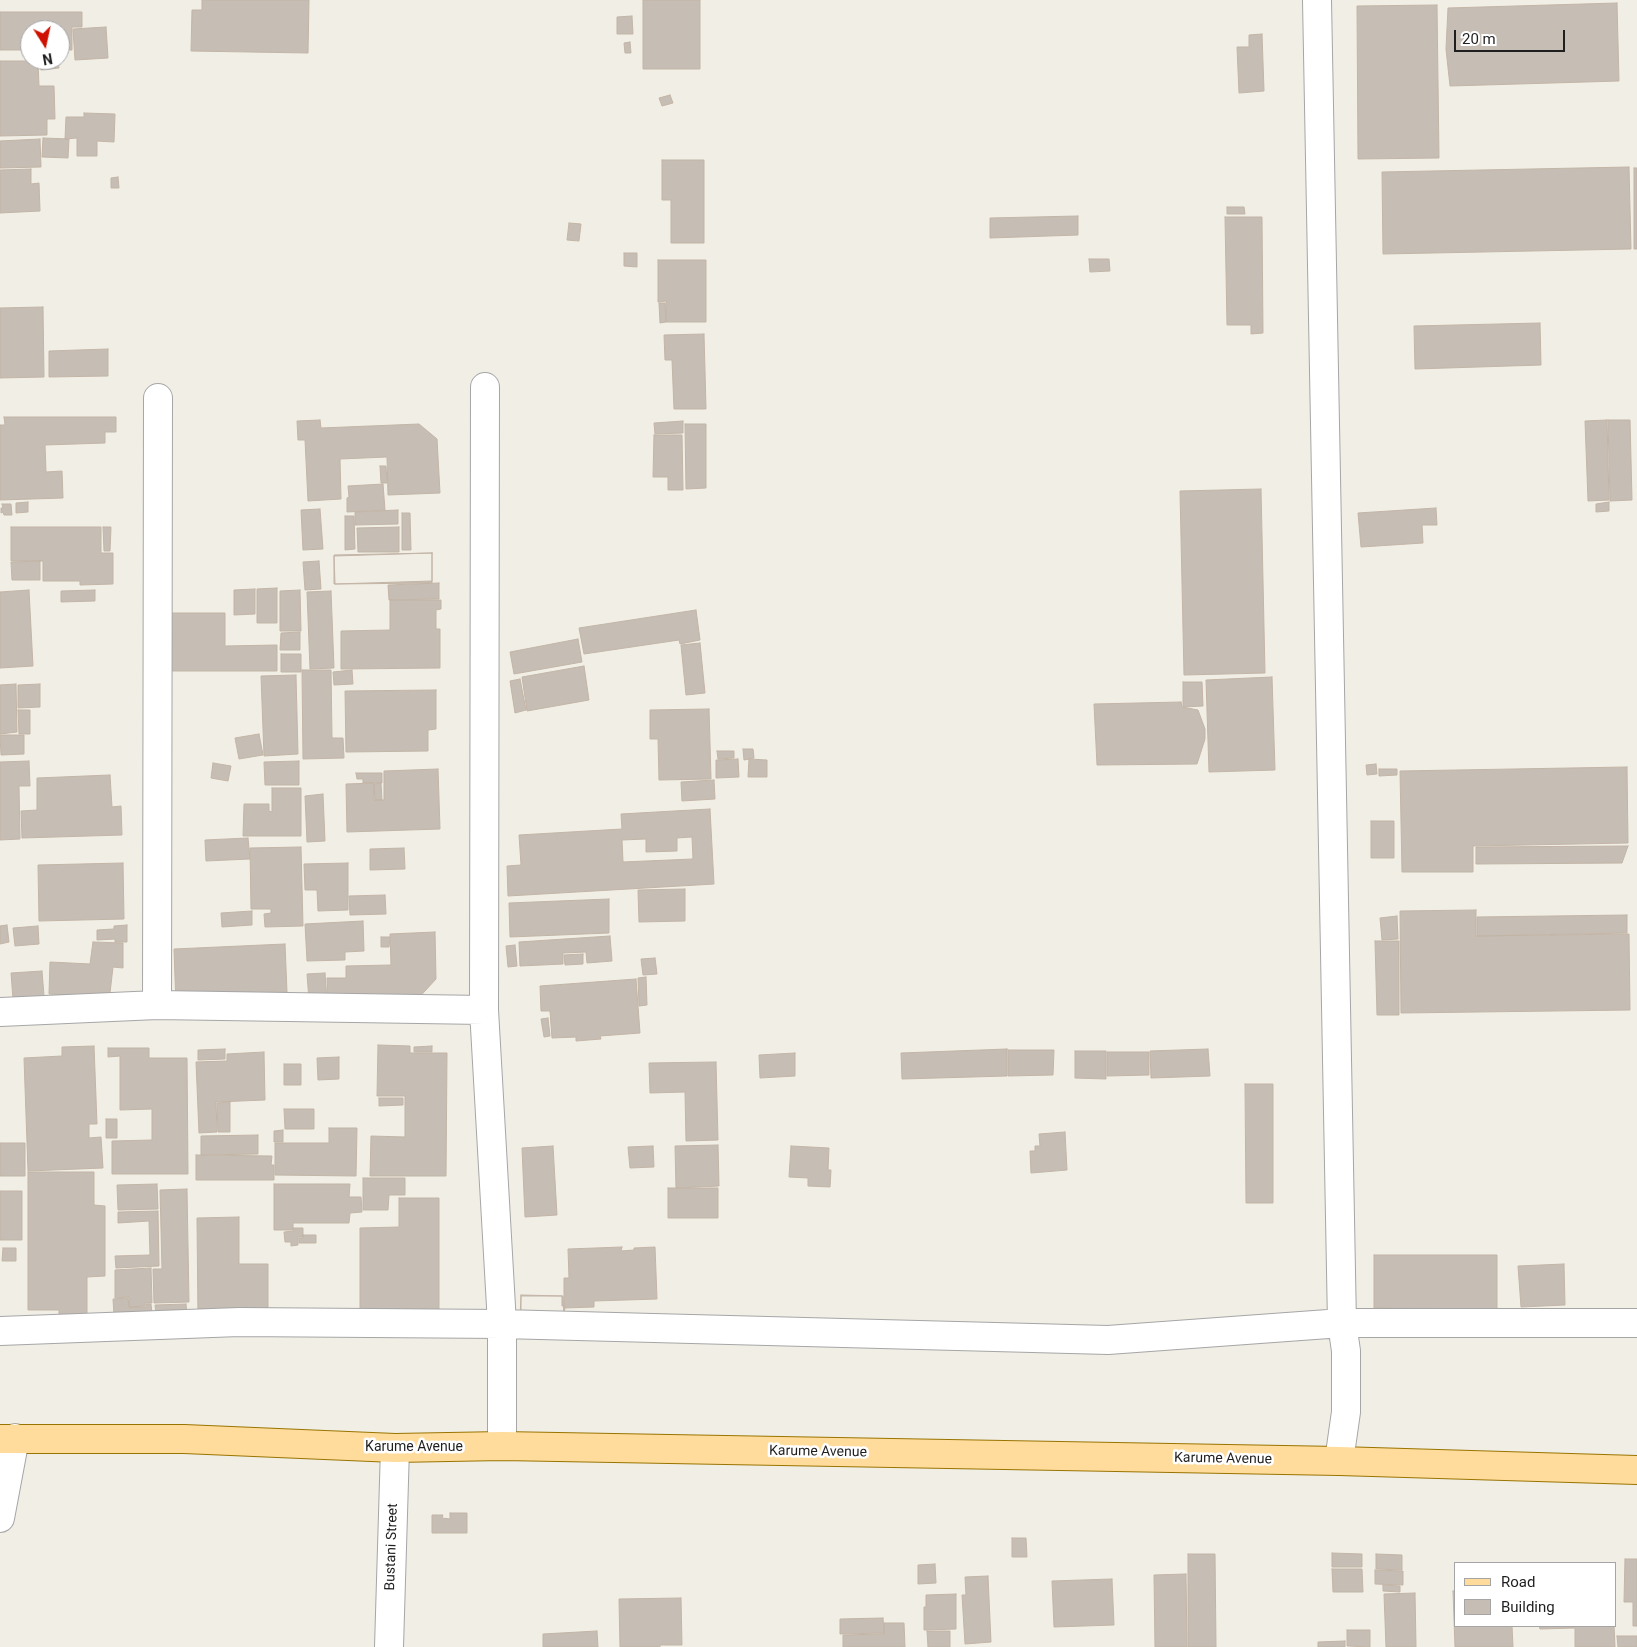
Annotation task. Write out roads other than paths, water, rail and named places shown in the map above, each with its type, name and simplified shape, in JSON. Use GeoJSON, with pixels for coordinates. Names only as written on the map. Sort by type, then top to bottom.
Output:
{"type":"FeatureCollection","features":[{"type":"Feature","properties":{"kind":"main road","name":"Karume Avenue"},"geometry":{"type":"LineString","coordinates":[[7,1439],[184,1439],[395,1448],[502,1446],[1339,1460],[1637,1470]]}},
{"type":"Feature","properties":{"kind":"street"},"geometry":{"type":"LineString","coordinates":[[1317,0],[1342,1323],[1346,1351],[1346,1412],[1339,1460]]}},
{"type":"Feature","properties":{"kind":"street"},"geometry":{"type":"LineString","coordinates":[[485,387],[484,1010],[502,1324],[502,1446]]}},
{"type":"Feature","properties":{"kind":"street"},"geometry":{"type":"LineString","coordinates":[[157,1005],[158,398]]}},
{"type":"Feature","properties":{"kind":"street"},"geometry":{"type":"LineString","coordinates":[[0,1012],[157,1005],[484,1010]]}},
{"type":"Feature","properties":{"kind":"street"},"geometry":{"type":"LineString","coordinates":[[0,1331],[239,1322],[502,1324],[1108,1340],[1342,1323],[1637,1323]]}},
{"type":"Feature","properties":{"kind":"street"},"geometry":{"type":"LineString","coordinates":[[0,1518],[7,1439]]}},
{"type":"Feature","properties":{"kind":"street","name":"Bustani Street"},"geometry":{"type":"LineString","coordinates":[[389,1647],[395,1448]]}}]}
